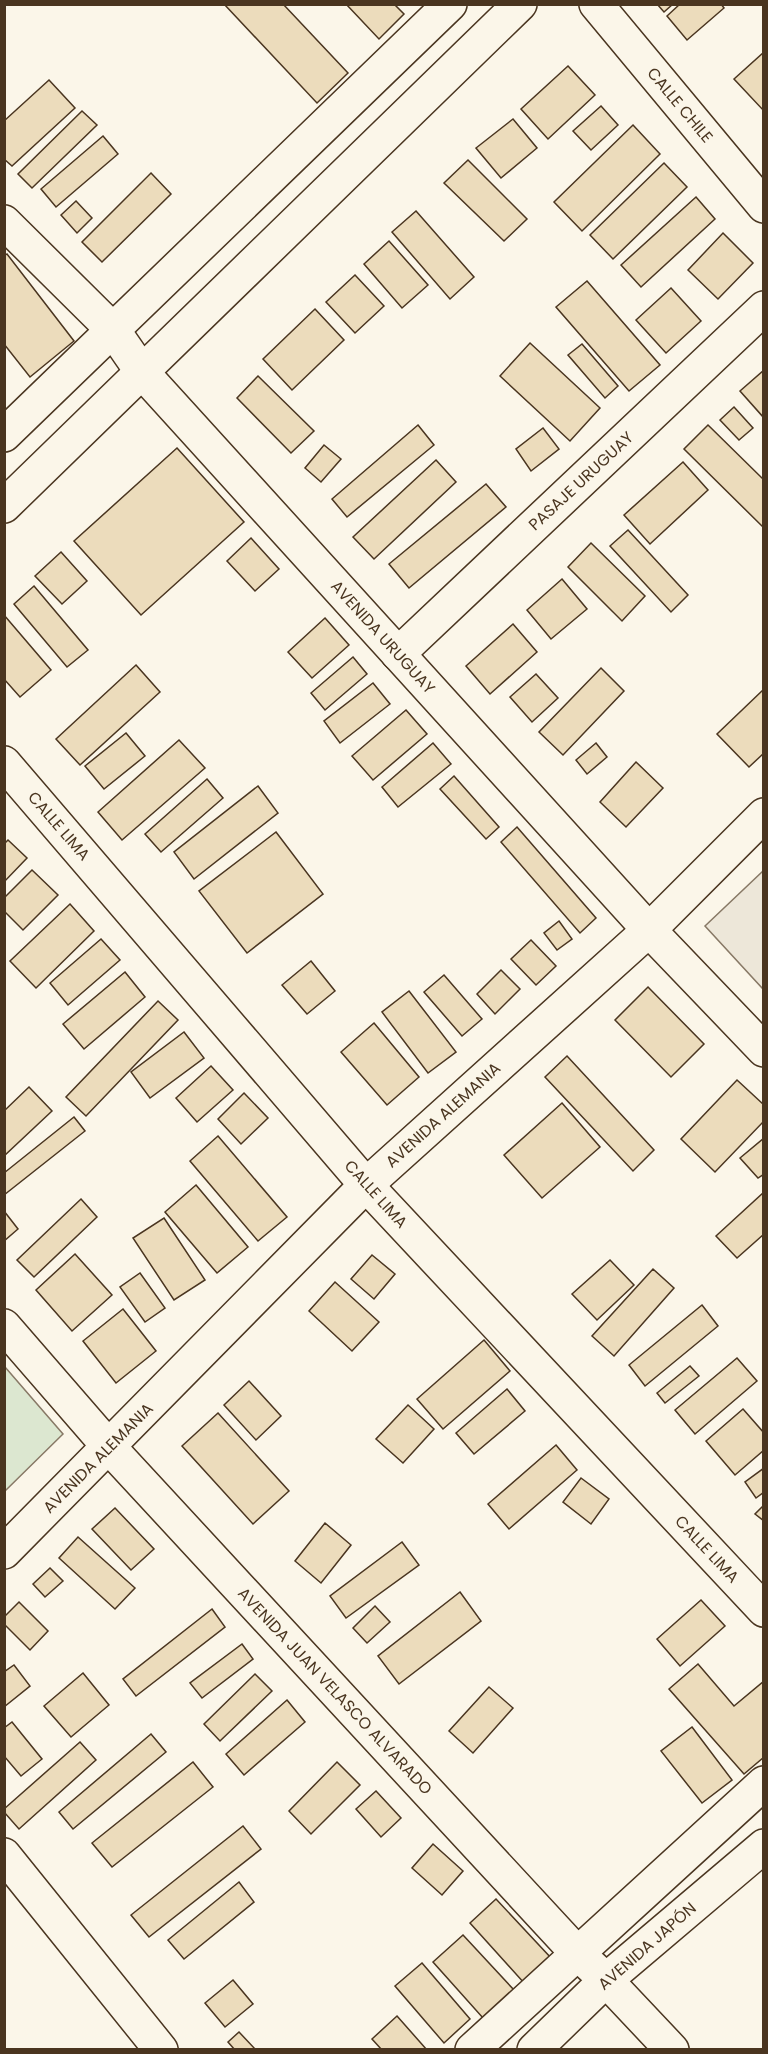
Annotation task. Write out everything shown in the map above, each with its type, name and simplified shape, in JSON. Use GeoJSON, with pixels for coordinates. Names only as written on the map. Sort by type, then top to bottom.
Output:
{"type":"FeatureCollection","features":[{"type":"Feature","properties":{"kind":"street"},"geometry":{"type":"LineString","coordinates":[[4,435],[450,4]]}},
{"type":"Feature","properties":{"kind":"street"},"geometry":{"type":"LineString","coordinates":[[4,506],[520,4]]}},
{"type":"Feature","properties":{"kind":"street","name":"CALLE CHILE"},"geometry":{"type":"LineString","coordinates":[[596,4],[764,206]]}},
{"type":"Feature","properties":{"kind":"street","name":"AVENIDA URUGUAY"},"geometry":{"type":"LineString","coordinates":[[4,222],[113,330],[142,372],[649,930],[764,1050]]}},
{"type":"Feature","properties":{"kind":"street","name":"PASAJE URUGUAY"},"geometry":{"type":"LineString","coordinates":[[398,654],[764,308]]}},
{"type":"Feature","properties":{"kind":"street","name":"CALLE LIMA"},"geometry":{"type":"LineString","coordinates":[[4,763],[366,1185],[764,1610]]}},
{"type":"Feature","properties":{"kind":"street","name":"AVENIDA ALEMANIA"},"geometry":{"type":"LineString","coordinates":[[4,1552],[366,1185],[649,930],[764,815]]}},
{"type":"Feature","properties":{"kind":"street","name":"AVENIDA JUAN VELASCO ALVARADO"},"geometry":{"type":"LineString","coordinates":[[4,1326],[109,1447],[577,1953],[672,2049]]}},
{"type":"Feature","properties":{"kind":"street"},"geometry":{"type":"LineString","coordinates":[[472,2049],[764,1783]]}},
{"type":"Feature","properties":{"kind":"street","name":"AVENIDA JAPÓN"},"geometry":{"type":"LineString","coordinates":[[534,2049],[606,1980],[764,1846]]}},
{"type":"Feature","properties":{"kind":"street"},"geometry":{"type":"LineString","coordinates":[[4,1855],[161,2049]]}},
{"type":"Feature","properties":{"kind":"green space"},"geometry":{"type":"Polygon","coordinates":[[[5,1367],[63,1434],[4,1491],[5,1367]]]}},
{"type":"Feature","properties":{"kind":"shaded area"},"geometry":{"type":"Polygon","coordinates":[[[763,871],[763,989],[705,926],[763,871]]]}},
{"type":"Feature","properties":{"kind":"building"},"geometry":{"type":"Polygon","coordinates":[[[224,4],[283,4],[348,73],[317,103],[224,4]]]}},
{"type":"Feature","properties":{"kind":"building"},"geometry":{"type":"Polygon","coordinates":[[[346,4],[394,4],[404,14],[379,39],[346,4]]]}},
{"type":"Feature","properties":{"kind":"building"},"geometry":{"type":"Polygon","coordinates":[[[657,4],[673,4],[664,12],[657,4]]]}},
{"type":"Feature","properties":{"kind":"building"},"geometry":{"type":"Polygon","coordinates":[[[680,4],[721,4],[724,8],[687,40],[667,16],[680,4]]]}},
{"type":"Feature","properties":{"kind":"building"},"geometry":{"type":"Polygon","coordinates":[[[764,52],[764,111],[734,79],[764,52]]]}},
{"type":"Feature","properties":{"kind":"building"},"geometry":{"type":"Polygon","coordinates":[[[568,66],[595,95],[548,139],[521,109],[568,66]]]}},
{"type":"Feature","properties":{"kind":"building"},"geometry":{"type":"Polygon","coordinates":[[[49,80],[75,108],[12,166],[4,159],[4,121],[49,80]]]}},
{"type":"Feature","properties":{"kind":"building"},"geometry":{"type":"Polygon","coordinates":[[[601,106],[618,125],[591,150],[573,131],[601,106]]]}},
{"type":"Feature","properties":{"kind":"building"},"geometry":{"type":"Polygon","coordinates":[[[82,111],[97,125],[32,188],[18,174],[82,111]]]}},
{"type":"Feature","properties":{"kind":"building"},"geometry":{"type":"Polygon","coordinates":[[[513,119],[537,148],[501,178],[476,148],[513,119]]]}},
{"type":"Feature","properties":{"kind":"building"},"geometry":{"type":"Polygon","coordinates":[[[633,125],[660,154],[582,231],[554,202],[633,125]]]}},
{"type":"Feature","properties":{"kind":"building"},"geometry":{"type":"Polygon","coordinates":[[[103,136],[118,154],[56,207],[41,189],[103,136]]]}},
{"type":"Feature","properties":{"kind":"building"},"geometry":{"type":"Polygon","coordinates":[[[468,160],[527,219],[504,241],[444,183],[468,160]]]}},
{"type":"Feature","properties":{"kind":"building"},"geometry":{"type":"Polygon","coordinates":[[[664,163],[687,187],[613,259],[590,235],[664,163]]]}},
{"type":"Feature","properties":{"kind":"building"},"geometry":{"type":"Polygon","coordinates":[[[151,173],[171,194],[102,262],[82,242],[151,173]]]}},
{"type":"Feature","properties":{"kind":"building"},"geometry":{"type":"Polygon","coordinates":[[[696,197],[715,219],[641,287],[621,265],[696,197]]]}},
{"type":"Feature","properties":{"kind":"building"},"geometry":{"type":"Polygon","coordinates":[[[76,201],[92,218],[77,233],[61,215],[76,201]]]}},
{"type":"Feature","properties":{"kind":"building"},"geometry":{"type":"Polygon","coordinates":[[[416,211],[474,277],[450,299],[392,232],[416,211]]]}},
{"type":"Feature","properties":{"kind":"building"},"geometry":{"type":"Polygon","coordinates":[[[723,233],[753,263],[718,299],[688,270],[723,233]]]}},
{"type":"Feature","properties":{"kind":"building"},"geometry":{"type":"Polygon","coordinates":[[[389,241],[428,285],[402,308],[364,264],[389,241]]]}},
{"type":"Feature","properties":{"kind":"building"},"geometry":{"type":"Polygon","coordinates":[[[7,254],[74,341],[30,377],[4,344],[4,256],[7,254]]]}},
{"type":"Feature","properties":{"kind":"building"},"geometry":{"type":"Polygon","coordinates":[[[355,275],[384,306],[355,333],[326,302],[355,275]]]}},
{"type":"Feature","properties":{"kind":"building"},"geometry":{"type":"Polygon","coordinates":[[[587,281],[660,365],[629,391],[556,307],[587,281]]]}},
{"type":"Feature","properties":{"kind":"building"},"geometry":{"type":"Polygon","coordinates":[[[671,288],[701,321],[666,353],[636,320],[671,288]]]}},
{"type":"Feature","properties":{"kind":"building"},"geometry":{"type":"Polygon","coordinates":[[[315,309],[344,340],[292,390],[263,359],[315,309]]]}},
{"type":"Feature","properties":{"kind":"building"},"geometry":{"type":"Polygon","coordinates":[[[530,343],[600,408],[570,441],[500,376],[530,343]]]}},
{"type":"Feature","properties":{"kind":"building"},"geometry":{"type":"Polygon","coordinates":[[[582,344],[618,386],[605,398],[568,355],[582,344]]]}},
{"type":"Feature","properties":{"kind":"building"},"geometry":{"type":"Polygon","coordinates":[[[764,370],[764,418],[740,391],[764,370]]]}},
{"type":"Feature","properties":{"kind":"building"},"geometry":{"type":"Polygon","coordinates":[[[258,376],[314,431],[291,453],[237,398],[258,376]]]}},
{"type":"Feature","properties":{"kind":"building"},"geometry":{"type":"Polygon","coordinates":[[[734,407],[753,428],[739,440],[720,420],[734,407]]]}},
{"type":"Feature","properties":{"kind":"building"},"geometry":{"type":"Polygon","coordinates":[[[418,425],[434,445],[347,517],[332,499],[418,425]]]}},
{"type":"Feature","properties":{"kind":"building"},"geometry":{"type":"Polygon","coordinates":[[[708,425],[764,480],[764,528],[684,449],[708,425]]]}},
{"type":"Feature","properties":{"kind":"building"},"geometry":{"type":"Polygon","coordinates":[[[543,428],[559,449],[531,471],[516,449],[543,428]]]}},
{"type":"Feature","properties":{"kind":"building"},"geometry":{"type":"Polygon","coordinates":[[[324,445],[341,459],[321,482],[305,468],[324,445]]]}},
{"type":"Feature","properties":{"kind":"building"},"geometry":{"type":"Polygon","coordinates":[[[177,448],[244,522],[141,615],[74,541],[177,448]]]}},
{"type":"Feature","properties":{"kind":"building"},"geometry":{"type":"Polygon","coordinates":[[[436,460],[456,482],[374,559],[353,537],[436,460]]]}},
{"type":"Feature","properties":{"kind":"building"},"geometry":{"type":"Polygon","coordinates":[[[683,462],[708,490],[650,544],[624,515],[683,462]]]}},
{"type":"Feature","properties":{"kind":"building"},"geometry":{"type":"Polygon","coordinates":[[[486,484],[506,507],[409,588],[389,564],[486,484]]]}},
{"type":"Feature","properties":{"kind":"building"},"geometry":{"type":"Polygon","coordinates":[[[628,530],[688,595],[671,612],[610,546],[628,530]]]}},
{"type":"Feature","properties":{"kind":"building"},"geometry":{"type":"Polygon","coordinates":[[[251,538],[279,569],[255,591],[227,561],[251,538]]]}},
{"type":"Feature","properties":{"kind":"building"},"geometry":{"type":"Polygon","coordinates":[[[591,543],[645,596],[622,621],[568,567],[591,543]]]}},
{"type":"Feature","properties":{"kind":"building"},"geometry":{"type":"Polygon","coordinates":[[[61,552],[87,581],[62,604],[35,576],[61,552]]]}},
{"type":"Feature","properties":{"kind":"building"},"geometry":{"type":"Polygon","coordinates":[[[562,579],[587,609],[551,639],[527,610],[562,579]]]}},
{"type":"Feature","properties":{"kind":"building"},"geometry":{"type":"Polygon","coordinates":[[[34,586],[88,650],[67,667],[14,604],[34,586]]]}},
{"type":"Feature","properties":{"kind":"building"},"geometry":{"type":"Polygon","coordinates":[[[4,615],[51,670],[20,697],[4,679],[4,615]]]}},
{"type":"Feature","properties":{"kind":"building"},"geometry":{"type":"Polygon","coordinates":[[[325,618],[349,645],[312,678],[288,652],[325,618]]]}},
{"type":"Feature","properties":{"kind":"building"},"geometry":{"type":"Polygon","coordinates":[[[513,624],[537,652],[490,694],[466,666],[513,624]]]}},
{"type":"Feature","properties":{"kind":"building"},"geometry":{"type":"Polygon","coordinates":[[[353,657],[367,674],[325,710],[311,693],[353,657]]]}},
{"type":"Feature","properties":{"kind":"building"},"geometry":{"type":"Polygon","coordinates":[[[136,665],[160,692],[80,765],[56,739],[136,665]]]}},
{"type":"Feature","properties":{"kind":"building"},"geometry":{"type":"Polygon","coordinates":[[[601,668],[624,691],[563,755],[539,732],[601,668]]]}},
{"type":"Feature","properties":{"kind":"building"},"geometry":{"type":"Polygon","coordinates":[[[536,674],[558,698],[532,722],[510,697],[536,674]]]}},
{"type":"Feature","properties":{"kind":"building"},"geometry":{"type":"Polygon","coordinates":[[[373,683],[390,704],[340,743],[324,721],[373,683]]]}},
{"type":"Feature","properties":{"kind":"building"},"geometry":{"type":"Polygon","coordinates":[[[764,689],[764,753],[749,767],[717,734],[764,689]]]}},
{"type":"Feature","properties":{"kind":"building"},"geometry":{"type":"Polygon","coordinates":[[[406,710],[427,734],[373,780],[352,756],[406,710]]]}},
{"type":"Feature","properties":{"kind":"building"},"geometry":{"type":"Polygon","coordinates":[[[126,733],[145,756],[104,789],[85,766],[126,733]]]}},
{"type":"Feature","properties":{"kind":"building"},"geometry":{"type":"Polygon","coordinates":[[[179,740],[205,768],[122,840],[98,812],[179,740]]]}},
{"type":"Feature","properties":{"kind":"building"},"geometry":{"type":"Polygon","coordinates":[[[433,743],[451,764],[398,807],[382,787],[433,743]]]}},
{"type":"Feature","properties":{"kind":"building"},"geometry":{"type":"Polygon","coordinates":[[[596,743],[607,757],[587,774],[576,760],[596,743]]]}},
{"type":"Feature","properties":{"kind":"building"},"geometry":{"type":"Polygon","coordinates":[[[636,762],[663,788],[626,827],[600,802],[636,762]]]}},
{"type":"Feature","properties":{"kind":"building"},"geometry":{"type":"Polygon","coordinates":[[[454,776],[499,827],[486,839],[440,789],[454,776]]]}},
{"type":"Feature","properties":{"kind":"building"},"geometry":{"type":"Polygon","coordinates":[[[207,779],[223,798],[161,852],[145,834],[207,779]]]}},
{"type":"Feature","properties":{"kind":"building"},"geometry":{"type":"Polygon","coordinates":[[[258,786],[278,813],[194,879],[174,852],[258,786]]]}},
{"type":"Feature","properties":{"kind":"building"},"geometry":{"type":"Polygon","coordinates":[[[517,827],[596,918],[580,933],[501,842],[517,827]]]}},
{"type":"Feature","properties":{"kind":"building"},"geometry":{"type":"Polygon","coordinates":[[[276,832],[323,894],[247,953],[199,891],[276,832]]]}},
{"type":"Feature","properties":{"kind":"building"},"geometry":{"type":"Polygon","coordinates":[[[8,840],[27,858],[4,882],[4,844],[8,840]]]}},
{"type":"Feature","properties":{"kind":"building"},"geometry":{"type":"Polygon","coordinates":[[[32,870],[58,895],[23,930],[4,911],[4,898],[32,870]]]}},
{"type":"Feature","properties":{"kind":"building"},"geometry":{"type":"Polygon","coordinates":[[[70,904],[94,931],[36,988],[10,961],[70,904]]]}},
{"type":"Feature","properties":{"kind":"building"},"geometry":{"type":"Polygon","coordinates":[[[559,921],[572,939],[557,950],[544,933],[559,921]]]}},
{"type":"Feature","properties":{"kind":"building"},"geometry":{"type":"Polygon","coordinates":[[[101,939],[120,960],[68,1005],[50,983],[101,939]]]}},
{"type":"Feature","properties":{"kind":"building"},"geometry":{"type":"Polygon","coordinates":[[[531,940],[556,966],[536,985],[511,959],[531,940]]]}},
{"type":"Feature","properties":{"kind":"building"},"geometry":{"type":"Polygon","coordinates":[[[311,961],[335,991],[307,1014],[282,985],[311,961]]]}},
{"type":"Feature","properties":{"kind":"building"},"geometry":{"type":"Polygon","coordinates":[[[501,970],[520,989],[495,1014],[477,994],[501,970]]]}},
{"type":"Feature","properties":{"kind":"building"},"geometry":{"type":"Polygon","coordinates":[[[125,972],[145,997],[84,1049],[63,1024],[125,972]]]}},
{"type":"Feature","properties":{"kind":"building"},"geometry":{"type":"Polygon","coordinates":[[[444,975],[482,1019],[462,1036],[424,992],[444,975]]]}},
{"type":"Feature","properties":{"kind":"building"},"geometry":{"type":"Polygon","coordinates":[[[648,987],[704,1044],[671,1077],[615,1020],[648,987]]]}},
{"type":"Feature","properties":{"kind":"building"},"geometry":{"type":"Polygon","coordinates":[[[409,991],[456,1052],[428,1073],[382,1012],[409,991]]]}},
{"type":"Feature","properties":{"kind":"building"},"geometry":{"type":"Polygon","coordinates":[[[158,1001],[178,1020],[86,1116],[66,1097],[158,1001]]]}},
{"type":"Feature","properties":{"kind":"building"},"geometry":{"type":"Polygon","coordinates":[[[374,1023],[419,1077],[387,1105],[341,1052],[374,1023]]]}},
{"type":"Feature","properties":{"kind":"building"},"geometry":{"type":"Polygon","coordinates":[[[184,1032],[204,1058],[150,1098],[131,1072],[184,1032]]]}},
{"type":"Feature","properties":{"kind":"building"},"geometry":{"type":"Polygon","coordinates":[[[567,1056],[654,1150],[633,1171],[545,1077],[567,1056]]]}},
{"type":"Feature","properties":{"kind":"building"},"geometry":{"type":"Polygon","coordinates":[[[211,1066],[233,1090],[197,1122],[176,1098],[211,1066]]]}},
{"type":"Feature","properties":{"kind":"building"},"geometry":{"type":"Polygon","coordinates":[[[737,1080],[764,1105],[764,1121],[715,1172],[681,1139],[737,1080]]]}},
{"type":"Feature","properties":{"kind":"building"},"geometry":{"type":"Polygon","coordinates":[[[29,1087],[52,1111],[4,1156],[4,1111],[29,1087]]]}},
{"type":"Feature","properties":{"kind":"building"},"geometry":{"type":"Polygon","coordinates":[[[244,1093],[268,1118],[241,1144],[218,1119],[244,1093]]]}},
{"type":"Feature","properties":{"kind":"building"},"geometry":{"type":"Polygon","coordinates":[[[562,1103],[600,1147],[542,1198],[504,1155],[562,1103]]]}},
{"type":"Feature","properties":{"kind":"building"},"geometry":{"type":"Polygon","coordinates":[[[74,1117],[85,1131],[4,1195],[4,1173],[74,1117]]]}},
{"type":"Feature","properties":{"kind":"building"},"geometry":{"type":"Polygon","coordinates":[[[218,1136],[287,1217],[258,1241],[190,1161],[218,1136]]]}},
{"type":"Feature","properties":{"kind":"building"},"geometry":{"type":"Polygon","coordinates":[[[764,1138],[764,1174],[758,1178],[740,1158],[764,1138]]]}},
{"type":"Feature","properties":{"kind":"building"},"geometry":{"type":"Polygon","coordinates":[[[196,1185],[248,1247],[217,1273],[165,1212],[196,1185]]]}},
{"type":"Feature","properties":{"kind":"building"},"geometry":{"type":"Polygon","coordinates":[[[764,1192],[764,1234],[737,1258],[716,1236],[764,1192]]]}},
{"type":"Feature","properties":{"kind":"building"},"geometry":{"type":"Polygon","coordinates":[[[81,1199],[97,1217],[34,1277],[17,1260],[81,1199]]]}},
{"type":"Feature","properties":{"kind":"building"},"geometry":{"type":"Polygon","coordinates":[[[4,1211],[18,1229],[4,1241],[4,1211]]]}},
{"type":"Feature","properties":{"kind":"building"},"geometry":{"type":"Polygon","coordinates":[[[164,1218],[205,1280],[174,1300],[133,1238],[164,1218]]]}},
{"type":"Feature","properties":{"kind":"building"},"geometry":{"type":"Polygon","coordinates":[[[75,1254],[112,1295],[72,1331],[36,1290],[75,1254]]]}},
{"type":"Feature","properties":{"kind":"building"},"geometry":{"type":"Polygon","coordinates":[[[372,1255],[395,1274],[374,1299],[351,1279],[372,1255]]]}},
{"type":"Feature","properties":{"kind":"building"},"geometry":{"type":"Polygon","coordinates":[[[610,1260],[634,1285],[597,1320],[572,1294],[610,1260]]]}},
{"type":"Feature","properties":{"kind":"building"},"geometry":{"type":"Polygon","coordinates":[[[653,1269],[674,1288],[614,1356],[592,1336],[653,1269]]]}},
{"type":"Feature","properties":{"kind":"building"},"geometry":{"type":"Polygon","coordinates":[[[140,1273],[165,1308],[145,1322],[120,1287],[140,1273]]]}},
{"type":"Feature","properties":{"kind":"building"},"geometry":{"type":"Polygon","coordinates":[[[335,1282],[379,1322],[352,1351],[309,1311],[335,1282]]]}},
{"type":"Feature","properties":{"kind":"building"},"geometry":{"type":"Polygon","coordinates":[[[702,1305],[718,1326],[645,1386],[629,1365],[702,1305]]]}},
{"type":"Feature","properties":{"kind":"building"},"geometry":{"type":"Polygon","coordinates":[[[123,1309],[156,1351],[116,1383],[83,1341],[123,1309]]]}},
{"type":"Feature","properties":{"kind":"building"},"geometry":{"type":"Polygon","coordinates":[[[484,1340],[510,1371],[443,1429],[417,1399],[484,1340]]]}},
{"type":"Feature","properties":{"kind":"building"},"geometry":{"type":"Polygon","coordinates":[[[737,1358],[757,1381],[695,1434],[675,1410],[737,1358]]]}},
{"type":"Feature","properties":{"kind":"building"},"geometry":{"type":"Polygon","coordinates":[[[690,1366],[699,1376],[665,1403],[657,1393],[690,1366]]]}},
{"type":"Feature","properties":{"kind":"building"},"geometry":{"type":"Polygon","coordinates":[[[249,1381],[281,1416],[256,1440],[224,1405],[249,1381]]]}},
{"type":"Feature","properties":{"kind":"building"},"geometry":{"type":"Polygon","coordinates":[[[507,1389],[525,1411],[474,1454],[456,1433],[507,1389]]]}},
{"type":"Feature","properties":{"kind":"building"},"geometry":{"type":"Polygon","coordinates":[[[408,1405],[434,1429],[403,1463],[376,1439],[408,1405]]]}},
{"type":"Feature","properties":{"kind":"building"},"geometry":{"type":"Polygon","coordinates":[[[743,1409],[764,1433],[764,1450],[735,1475],[706,1441],[743,1409]]]}},
{"type":"Feature","properties":{"kind":"building"},"geometry":{"type":"Polygon","coordinates":[[[218,1413],[289,1491],[253,1524],[182,1446],[218,1413]]]}},
{"type":"Feature","properties":{"kind":"building"},"geometry":{"type":"Polygon","coordinates":[[[556,1445],[577,1470],[509,1529],[488,1504],[556,1445]]]}},
{"type":"Feature","properties":{"kind":"building"},"geometry":{"type":"Polygon","coordinates":[[[764,1468],[764,1492],[756,1498],[745,1482],[764,1468]]]}},
{"type":"Feature","properties":{"kind":"building"},"geometry":{"type":"Polygon","coordinates":[[[581,1478],[609,1499],[591,1524],[563,1502],[581,1478]]]}},
{"type":"Feature","properties":{"kind":"building"},"geometry":{"type":"Polygon","coordinates":[[[764,1505],[764,1521],[755,1514],[764,1505]]]}},
{"type":"Feature","properties":{"kind":"building"},"geometry":{"type":"Polygon","coordinates":[[[115,1508],[154,1549],[131,1570],[92,1529],[115,1508]]]}},
{"type":"Feature","properties":{"kind":"building"},"geometry":{"type":"Polygon","coordinates":[[[325,1523],[351,1545],[321,1583],[295,1561],[325,1523]]]}},
{"type":"Feature","properties":{"kind":"building"},"geometry":{"type":"Polygon","coordinates":[[[78,1537],[135,1588],[115,1609],[59,1558],[78,1537]]]}},
{"type":"Feature","properties":{"kind":"building"},"geometry":{"type":"Polygon","coordinates":[[[402,1542],[419,1565],[346,1618],[330,1596],[402,1542]]]}},
{"type":"Feature","properties":{"kind":"building"},"geometry":{"type":"Polygon","coordinates":[[[50,1568],[63,1581],[45,1597],[33,1584],[50,1568]]]}},
{"type":"Feature","properties":{"kind":"building"},"geometry":{"type":"Polygon","coordinates":[[[460,1592],[481,1621],[399,1684],[378,1656],[460,1592]]]}},
{"type":"Feature","properties":{"kind":"building"},"geometry":{"type":"Polygon","coordinates":[[[701,1600],[725,1626],[680,1666],[657,1639],[701,1600]]]}},
{"type":"Feature","properties":{"kind":"building"},"geometry":{"type":"Polygon","coordinates":[[[19,1602],[48,1631],[30,1650],[4,1624],[4,1617],[19,1602]]]}},
{"type":"Feature","properties":{"kind":"building"},"geometry":{"type":"Polygon","coordinates":[[[375,1606],[390,1622],[367,1643],[353,1628],[375,1606]]]}},
{"type":"Feature","properties":{"kind":"building"},"geometry":{"type":"Polygon","coordinates":[[[212,1609],[225,1627],[136,1696],[123,1679],[212,1609]]]}},
{"type":"Feature","properties":{"kind":"building"},"geometry":{"type":"Polygon","coordinates":[[[242,1644],[253,1659],[202,1698],[190,1683],[242,1644]]]}},
{"type":"Feature","properties":{"kind":"building"},"geometry":{"type":"Polygon","coordinates":[[[698,1664],[734,1706],[764,1681],[764,1757],[744,1774],[669,1689],[698,1664]]]}},
{"type":"Feature","properties":{"kind":"building"},"geometry":{"type":"Polygon","coordinates":[[[14,1665],[30,1686],[4,1707],[4,1672],[14,1665]]]}},
{"type":"Feature","properties":{"kind":"building"},"geometry":{"type":"Polygon","coordinates":[[[83,1673],[109,1705],[71,1737],[44,1706],[83,1673]]]}},
{"type":"Feature","properties":{"kind":"building"},"geometry":{"type":"Polygon","coordinates":[[[255,1674],[272,1691],[220,1741],[204,1724],[255,1674]]]}},
{"type":"Feature","properties":{"kind":"building"},"geometry":{"type":"Polygon","coordinates":[[[489,1687],[513,1708],[473,1753],[449,1731],[489,1687]]]}},
{"type":"Feature","properties":{"kind":"building"},"geometry":{"type":"Polygon","coordinates":[[[287,1700],[305,1722],[244,1775],[226,1754],[287,1700]]]}},
{"type":"Feature","properties":{"kind":"building"},"geometry":{"type":"Polygon","coordinates":[[[12,1722],[42,1759],[21,1776],[4,1756],[4,1728],[12,1722]]]}},
{"type":"Feature","properties":{"kind":"building"},"geometry":{"type":"Polygon","coordinates":[[[692,1727],[732,1780],[702,1803],[661,1751],[692,1727]]]}},
{"type":"Feature","properties":{"kind":"building"},"geometry":{"type":"Polygon","coordinates":[[[151,1734],[166,1752],[73,1829],[59,1812],[151,1734]]]}},
{"type":"Feature","properties":{"kind":"building"},"geometry":{"type":"Polygon","coordinates":[[[80,1742],[96,1760],[19,1829],[4,1809],[80,1742]]]}},
{"type":"Feature","properties":{"kind":"building"},"geometry":{"type":"Polygon","coordinates":[[[193,1762],[213,1787],[112,1867],[92,1843],[193,1762]]]}},
{"type":"Feature","properties":{"kind":"building"},"geometry":{"type":"Polygon","coordinates":[[[337,1762],[360,1785],[311,1834],[289,1811],[337,1762]]]}},
{"type":"Feature","properties":{"kind":"building"},"geometry":{"type":"Polygon","coordinates":[[[376,1791],[401,1818],[381,1837],[356,1809],[376,1791]]]}},
{"type":"Feature","properties":{"kind":"building"},"geometry":{"type":"Polygon","coordinates":[[[243,1826],[261,1849],[149,1937],[131,1915],[243,1826]]]}},
{"type":"Feature","properties":{"kind":"building"},"geometry":{"type":"Polygon","coordinates":[[[433,1844],[463,1871],[442,1895],[412,1868],[433,1844]]]}},
{"type":"Feature","properties":{"kind":"building"},"geometry":{"type":"Polygon","coordinates":[[[239,1882],[254,1902],[184,1959],[168,1940],[239,1882]]]}},
{"type":"Feature","properties":{"kind":"building"},"geometry":{"type":"Polygon","coordinates":[[[496,1899],[552,1959],[525,1984],[470,1923],[496,1899]]]}},
{"type":"Feature","properties":{"kind":"building"},"geometry":{"type":"Polygon","coordinates":[[[463,1935],[514,1990],[483,2018],[433,1962],[463,1935]]]}},
{"type":"Feature","properties":{"kind":"building"},"geometry":{"type":"Polygon","coordinates":[[[422,1963],[470,2019],[444,2043],[395,1986],[422,1963]]]}},
{"type":"Feature","properties":{"kind":"building"},"geometry":{"type":"Polygon","coordinates":[[[233,1980],[253,2004],[225,2027],[205,2003],[233,1980]]]}},
{"type":"Feature","properties":{"kind":"building"},"geometry":{"type":"Polygon","coordinates":[[[397,2016],[427,2050],[382,2050],[372,2039],[397,2016]]]}},
{"type":"Feature","properties":{"kind":"building"},"geometry":{"type":"Polygon","coordinates":[[[239,2032],[256,2050],[235,2050],[228,2042],[239,2032]]]}}]}
